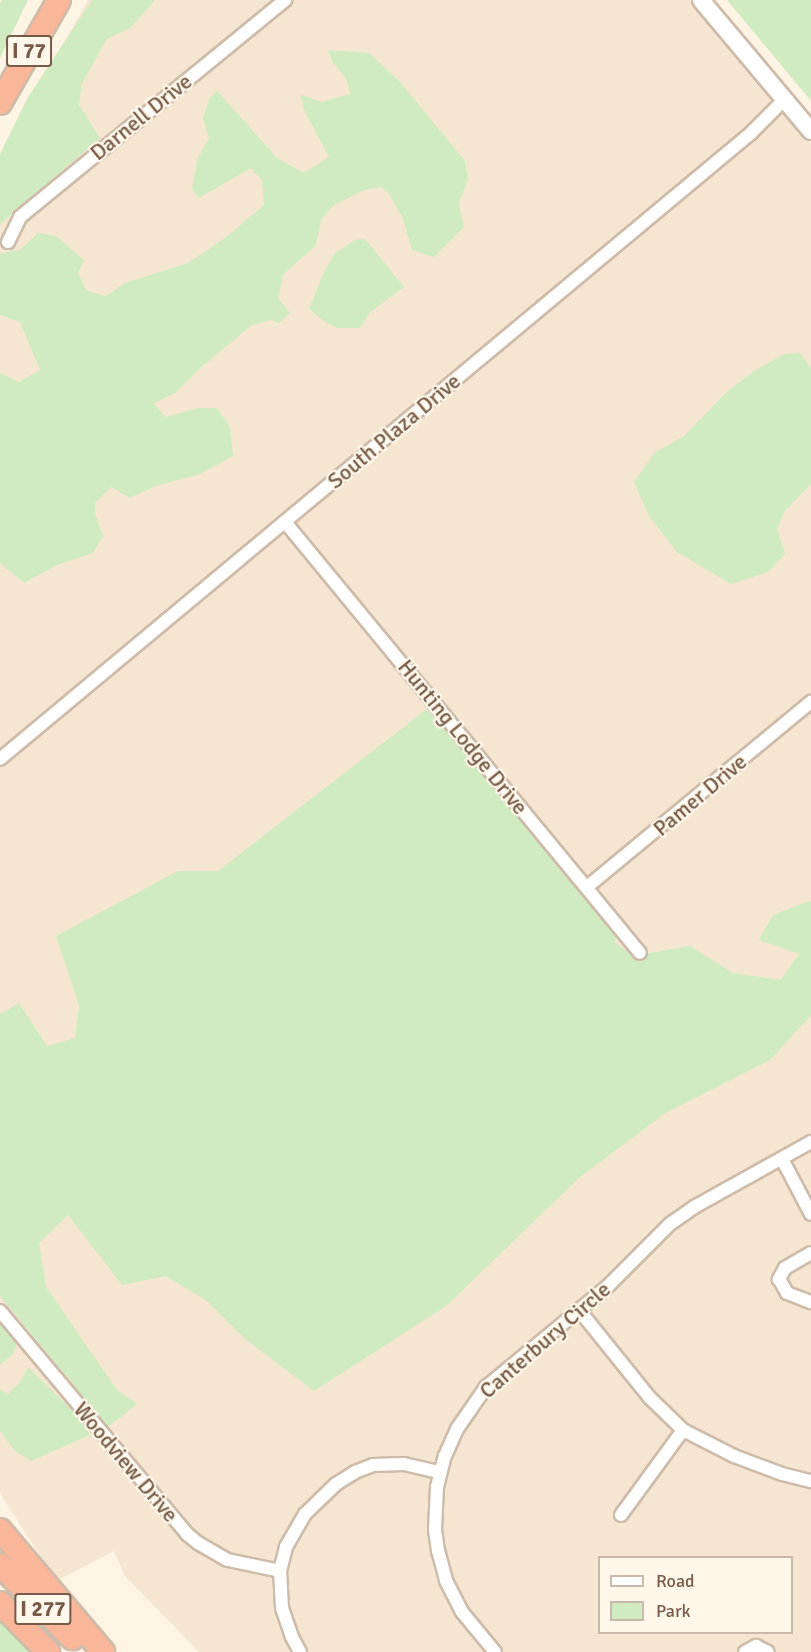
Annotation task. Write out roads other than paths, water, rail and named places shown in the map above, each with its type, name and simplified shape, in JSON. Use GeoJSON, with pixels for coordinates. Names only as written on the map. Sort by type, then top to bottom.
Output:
{"type":"FeatureCollection","features":[{"type":"Feature","properties":{"kind":"highway","name":"I 77"},"geometry":{"type":"LineString","coordinates":[[0,103],[59,0]]}},
{"type":"Feature","properties":{"kind":"highway"},"geometry":{"type":"LineString","coordinates":[[0,1530],[103,1652]]}},
{"type":"Feature","properties":{"kind":"highway","name":"I 277"},"geometry":{"type":"LineString","coordinates":[[0,1565],[86,1652]]}},
{"type":"Feature","properties":{"kind":"highway"},"geometry":{"type":"LineString","coordinates":[[0,1603],[48,1652]]}},
{"type":"Feature","properties":{"kind":"street","name":"Darnell Drive"},"geometry":{"type":"LineString","coordinates":[[8,242],[20,217],[285,0]]}},
{"type":"Feature","properties":{"kind":"street"},"geometry":{"type":"LineString","coordinates":[[701,0],[811,131]]}},
{"type":"Feature","properties":{"kind":"street","name":"South Plaza Drive"},"geometry":{"type":"LineString","coordinates":[[0,759],[751,133],[785,99]]}},
{"type":"Feature","properties":{"kind":"street","name":"Hunting Lodge Drive"},"geometry":{"type":"LineString","coordinates":[[285,522],[640,953]]}},
{"type":"Feature","properties":{"kind":"street","name":"Pamer Drive"},"geometry":{"type":"LineString","coordinates":[[587,887],[811,702]]}},
{"type":"Feature","properties":{"kind":"street","name":"Canterbury Circle"},"geometry":{"type":"LineString","coordinates":[[495,1652],[462,1612],[441,1565],[435,1529],[440,1472],[451,1440],[476,1398],[503,1372],[579,1310],[680,1216],[811,1142]]}},
{"type":"Feature","properties":{"kind":"street"},"geometry":{"type":"LineString","coordinates":[[782,1159],[811,1214]]}},
{"type":"Feature","properties":{"kind":"street"},"geometry":{"type":"LineString","coordinates":[[811,1253],[785,1268],[779,1279],[787,1293],[811,1302]]}},
{"type":"Feature","properties":{"kind":"street"},"geometry":{"type":"LineString","coordinates":[[579,1310],[650,1398],[683,1430],[734,1456],[782,1474],[811,1481]]}},
{"type":"Feature","properties":{"kind":"street","name":"Woodview Drive"},"geometry":{"type":"LineString","coordinates":[[0,1311],[198,1544],[228,1560],[280,1571]]}},
{"type":"Feature","properties":{"kind":"street"},"geometry":{"type":"LineString","coordinates":[[621,1515],[683,1430]]}},
{"type":"Feature","properties":{"kind":"street"},"geometry":{"type":"LineString","coordinates":[[300,1652],[291,1637],[282,1608],[280,1571],[286,1547],[305,1514],[336,1484],[356,1472],[387,1463],[440,1472]]}},
{"type":"Feature","properties":{"kind":"street"},"geometry":{"type":"LineString","coordinates":[[746,1652],[756,1646],[768,1652]]}}]}
